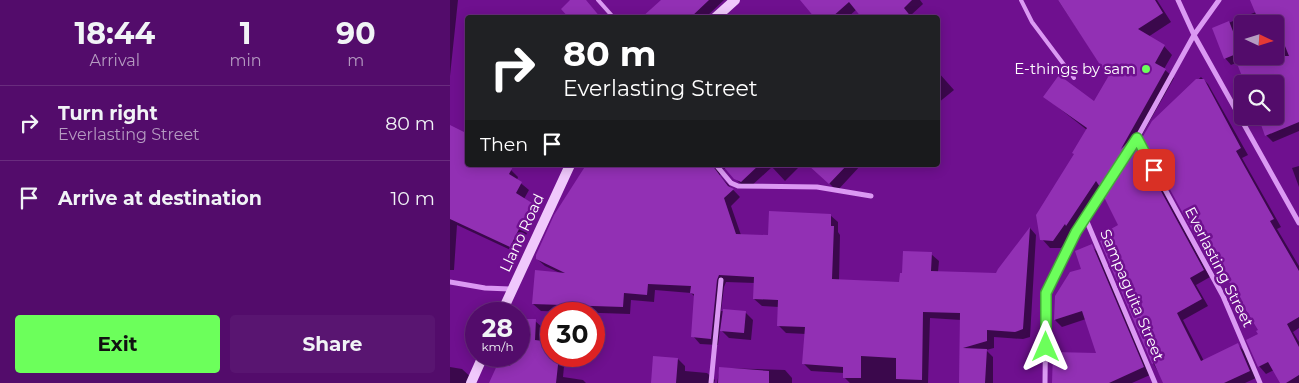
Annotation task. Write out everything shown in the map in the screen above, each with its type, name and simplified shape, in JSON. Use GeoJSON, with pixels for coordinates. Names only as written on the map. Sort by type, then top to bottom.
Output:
{"type":"FeatureCollection","features":[{"type":"Feature","properties":{"kind":"main road"},"geometry":{"type":"LineString","coordinates":[[718,15],[735,0]]}},
{"type":"Feature","properties":{"kind":"main road","name":"Llano Road"},"geometry":{"type":"LineString","coordinates":[[507,302],[569,167]]}},
{"type":"Feature","properties":{"kind":"main road"},"geometry":{"type":"LineString","coordinates":[[471,383],[478,367]]}},
{"type":"Feature","properties":{"kind":"street"},"geometry":{"type":"LineString","coordinates":[[1045,383],[1046,293],[1085,217],[1137,138],[1194,35],[1219,0]]}},
{"type":"Feature","properties":{"kind":"street"},"geometry":{"type":"LineString","coordinates":[[1177,1],[1299,223]]}},
{"type":"Feature","properties":{"kind":"street","name":"Everlasting Street"},"geometry":{"type":"LineString","coordinates":[[1137,138],[1223,296],[1260,383]]}},
{"type":"Feature","properties":{"kind":"street"},"geometry":{"type":"LineString","coordinates":[[718,167],[731,183],[738,186],[817,187],[871,196]]}},
{"type":"Feature","properties":{"kind":"street","name":"Sampaguita Street"},"geometry":{"type":"LineString","coordinates":[[1085,217],[1155,383]]}},
{"type":"Feature","properties":{"kind":"street"},"geometry":{"type":"LineString","coordinates":[[711,383],[721,280]]}},
{"type":"Feature","properties":{"kind":"street"},"geometry":{"type":"LineString","coordinates":[[450,282],[512,289]]}},
{"type":"Feature","properties":{"kind":"lane"},"geometry":{"type":"LineString","coordinates":[[598,0],[611,15]]}},
{"type":"Feature","properties":{"kind":"lane"},"geometry":{"type":"LineString","coordinates":[[1021,0],[1032,22],[1074,78]]}},
{"type":"Feature","properties":{"kind":"building"},"geometry":{"type":"Polygon","coordinates":[[[570,0],[586,0],[598,15],[566,15],[561,9],[570,0]]]}},
{"type":"Feature","properties":{"kind":"building"},"geometry":{"type":"Polygon","coordinates":[[[661,0],[709,0],[693,15],[644,15],[661,0]]]}},
{"type":"Feature","properties":{"kind":"building"},"geometry":{"type":"Polygon","coordinates":[[[800,0],[912,0],[904,8],[910,15],[860,15],[849,2],[834,15],[812,15],[800,0]]]}},
{"type":"Feature","properties":{"kind":"building"},"geometry":{"type":"Polygon","coordinates":[[[1058,0],[1155,0],[1163,13],[1138,29],[1165,45],[1155,63],[1166,69],[1121,149],[1130,140],[1100,187],[1096,181],[1066,226],[1065,224],[1053,241],[1040,240],[1036,215],[1074,154],[1072,153],[1087,128],[1043,97],[1059,75],[1094,101],[1108,77],[1058,0]]]}},
{"type":"Feature","properties":{"kind":"building"},"geometry":{"type":"Polygon","coordinates":[[[1250,0],[1299,0],[1299,122],[1265,136],[1261,125],[1284,125],[1284,75],[1241,75],[1238,65],[1284,65],[1284,56],[1289,56],[1284,44],[1284,15],[1256,15],[1250,0]]]}},
{"type":"Feature","properties":{"kind":"building"},"geometry":{"type":"Polygon","coordinates":[[[1229,21],[1234,34],[1234,55],[1224,59],[1212,28],[1229,21]]]}},
{"type":"Feature","properties":{"kind":"building"},"geometry":{"type":"Polygon","coordinates":[[[1196,79],[1204,79],[1241,148],[1236,151],[1274,219],[1270,221],[1299,271],[1299,317],[1287,324],[1299,347],[1299,375],[1286,383],[1280,383],[1268,362],[1258,367],[1246,340],[1258,334],[1256,331],[1258,330],[1217,262],[1211,265],[1142,138],[1152,121],[1196,79]]]}},
{"type":"Feature","properties":{"kind":"building"},"geometry":{"type":"Polygon","coordinates":[[[450,125],[465,132],[465,167],[513,167],[509,174],[522,182],[516,193],[532,203],[510,247],[450,219],[450,125]]]}},
{"type":"Feature","properties":{"kind":"building"},"geometry":{"type":"Polygon","coordinates":[[[1137,147],[1204,270],[1190,278],[1202,299],[1177,313],[1201,361],[1238,343],[1250,371],[1224,383],[1163,383],[1154,363],[1152,364],[1100,241],[1104,239],[1102,234],[1118,225],[1104,197],[1137,147]]]}},
{"type":"Feature","properties":{"kind":"building"},"geometry":{"type":"Polygon","coordinates":[[[585,167],[714,167],[728,186],[734,189],[724,198],[736,234],[768,235],[769,211],[831,214],[831,226],[834,226],[832,279],[899,282],[900,273],[902,273],[903,251],[932,252],[931,271],[996,273],[1030,227],[1023,329],[1015,332],[987,330],[987,341],[963,348],[987,349],[985,383],[959,383],[960,313],[923,312],[922,380],[896,379],[896,358],[861,356],[861,378],[843,378],[843,367],[802,364],[805,327],[777,326],[778,300],[753,299],[754,277],[719,275],[711,339],[691,337],[694,294],[690,293],[691,286],[648,284],[647,295],[624,293],[623,307],[605,306],[605,302],[540,302],[540,304],[532,304],[535,270],[565,273],[536,259],[536,255],[554,215],[585,167]]]}},
{"type":"Feature","properties":{"kind":"building"},"geometry":{"type":"Polygon","coordinates":[[[724,167],[757,167],[741,182],[734,179],[724,167]]]}},
{"type":"Feature","properties":{"kind":"building"},"geometry":{"type":"Polygon","coordinates":[[[810,167],[845,167],[829,184],[810,167]]]}},
{"type":"Feature","properties":{"kind":"building"},"geometry":{"type":"Polygon","coordinates":[[[1092,244],[1144,367],[1109,383],[1052,383],[1053,352],[1096,353],[1082,311],[1054,320],[1055,296],[1070,272],[1081,269],[1075,251],[1092,244]]]}},
{"type":"Feature","properties":{"kind":"building"},"geometry":{"type":"Polygon","coordinates":[[[723,309],[746,311],[744,333],[720,331],[723,309]]]}},
{"type":"Feature","properties":{"kind":"building"},"geometry":{"type":"Polygon","coordinates":[[[530,319],[536,319],[535,340],[540,341],[540,367],[558,367],[556,383],[489,383],[496,367],[530,367],[530,319]]]}},
{"type":"Feature","properties":{"kind":"building"},"geometry":{"type":"Polygon","coordinates":[[[653,356],[678,358],[676,383],[651,383],[653,356]]]}},
{"type":"Feature","properties":{"kind":"building"},"geometry":{"type":"Polygon","coordinates":[[[719,367],[769,371],[769,383],[718,383],[719,367]]]}},
{"type":"Feature","properties":{"kind":"place","name":"E-things by sam"},"geometry":{"type":"Point","coordinates":[1146,69]}},
{"type":"Feature","properties":{"kind":"route"},"geometry":{"type":"LineString","coordinates":[[1046,347],[1046,293],[1076,232],[1137,138],[1154,170]]}}]}
